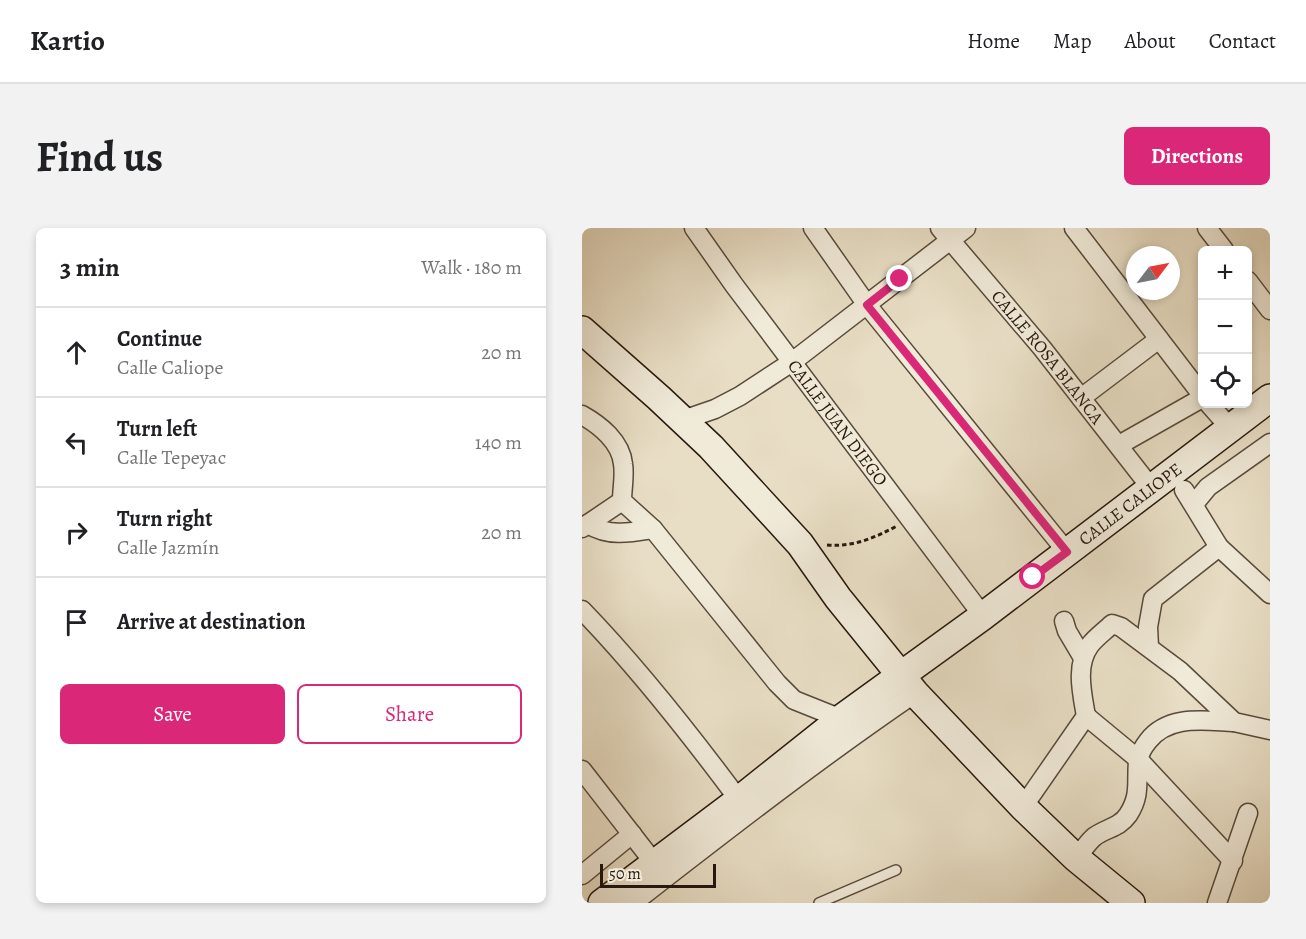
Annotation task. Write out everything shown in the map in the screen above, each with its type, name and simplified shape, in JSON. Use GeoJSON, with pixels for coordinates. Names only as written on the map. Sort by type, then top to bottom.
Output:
{"type":"FeatureCollection","features":[{"type":"Feature","properties":{"kind":"street","name":"CALLE JUAN DIEGO"},"geometry":{"type":"LineString","coordinates":[[694,228],[983,616]]}},
{"type":"Feature","properties":{"kind":"street"},"geometry":{"type":"LineString","coordinates":[[813,228],[867,305],[1067,552]]}},
{"type":"Feature","properties":{"kind":"street"},"geometry":{"type":"LineString","coordinates":[[683,420],[723,405],[792,362],[867,305],[945,234],[966,228]]}},
{"type":"Feature","properties":{"kind":"street"},"geometry":{"type":"LineString","coordinates":[[1074,228],[1198,390]]}},
{"type":"Feature","properties":{"kind":"street"},"geometry":{"type":"LineString","coordinates":[[1207,228],[1221,246]]}},
{"type":"Feature","properties":{"kind":"street","name":"CALLE ROSA BLANCA"},"geometry":{"type":"LineString","coordinates":[[945,234],[1082,398],[1152,489]]}},
{"type":"Feature","properties":{"kind":"street"},"geometry":{"type":"LineString","coordinates":[[1252,286],[1270,310]]}},
{"type":"Feature","properties":{"kind":"street"},"geometry":{"type":"LineString","coordinates":[[582,330],[711,447],[800,544],[838,597],[909,685],[1023,807],[1076,858],[1131,903]]}},
{"type":"Feature","properties":{"kind":"street"},"geometry":{"type":"LineString","coordinates":[[1082,398],[1159,339]]}},
{"type":"Feature","properties":{"kind":"street","name":"CALLE CALIOPE"},"geometry":{"type":"LineString","coordinates":[[602,903],[739,800],[909,685],[983,616],[1270,398]]}},
{"type":"Feature","properties":{"kind":"street"},"geometry":{"type":"LineString","coordinates":[[1119,445],[1198,399]]}},
{"type":"Feature","properties":{"kind":"street"},"geometry":{"type":"LineString","coordinates":[[1213,408],[1231,429]]}},
{"type":"Feature","properties":{"kind":"street"},"geometry":{"type":"LineString","coordinates":[[582,415],[598,424],[615,443],[620,453],[624,463],[622,501]]}},
{"type":"Feature","properties":{"kind":"street"},"geometry":{"type":"LineString","coordinates":[[1268,438],[1208,488],[1189,497],[1219,547],[1270,594]]}},
{"type":"Feature","properties":{"kind":"street"},"geometry":{"type":"LineString","coordinates":[[585,526],[622,501]]}},
{"type":"Feature","properties":{"kind":"street"},"geometry":{"type":"LineString","coordinates":[[622,501],[653,529],[777,683],[794,700],[853,723],[750,812],[633,903]]}},
{"type":"Feature","properties":{"kind":"street"},"geometry":{"type":"LineString","coordinates":[[585,526],[599,531],[622,534],[653,529]]}},
{"type":"Feature","properties":{"kind":"street"},"geometry":{"type":"LineString","coordinates":[[1149,647],[1148,627],[1153,599],[1219,547]]}},
{"type":"Feature","properties":{"kind":"street"},"geometry":{"type":"LineString","coordinates":[[582,610],[643,677],[686,729],[739,800]]}},
{"type":"Feature","properties":{"kind":"street"},"geometry":{"type":"LineString","coordinates":[[1064,621],[1067,631],[1083,658]]}},
{"type":"Feature","properties":{"kind":"street"},"geometry":{"type":"LineString","coordinates":[[1023,807],[1086,716],[1080,672],[1083,658],[1090,645],[1112,624],[1121,627],[1180,671],[1234,722]]}},
{"type":"Feature","properties":{"kind":"street"},"geometry":{"type":"LineString","coordinates":[[1086,716],[1138,759],[1233,861]]}},
{"type":"Feature","properties":{"kind":"street"},"geometry":{"type":"LineString","coordinates":[[1076,858],[1092,838],[1116,827],[1126,817],[1134,805],[1139,785],[1138,759],[1152,737],[1167,726],[1180,721],[1234,722],[1269,728]]}},
{"type":"Feature","properties":{"kind":"street"},"geometry":{"type":"LineString","coordinates":[[582,770],[655,864]]}},
{"type":"Feature","properties":{"kind":"street"},"geometry":{"type":"LineString","coordinates":[[1217,903],[1248,813]]}},
{"type":"Feature","properties":{"kind":"street"},"geometry":{"type":"LineString","coordinates":[[582,875],[632,834]]}},
{"type":"Feature","properties":{"kind":"lane"},"geometry":{"type":"LineString","coordinates":[[819,903],[896,870]]}},
{"type":"Feature","properties":{"kind":"path"},"geometry":{"type":"LineString","coordinates":[[800,544],[837,546],[857,544],[875,538],[910,519]]}},
{"type":"Feature","properties":{"kind":"route"},"geometry":{"type":"LineString","coordinates":[[900,279],[867,305],[1067,552],[1033,577]]}}]}
